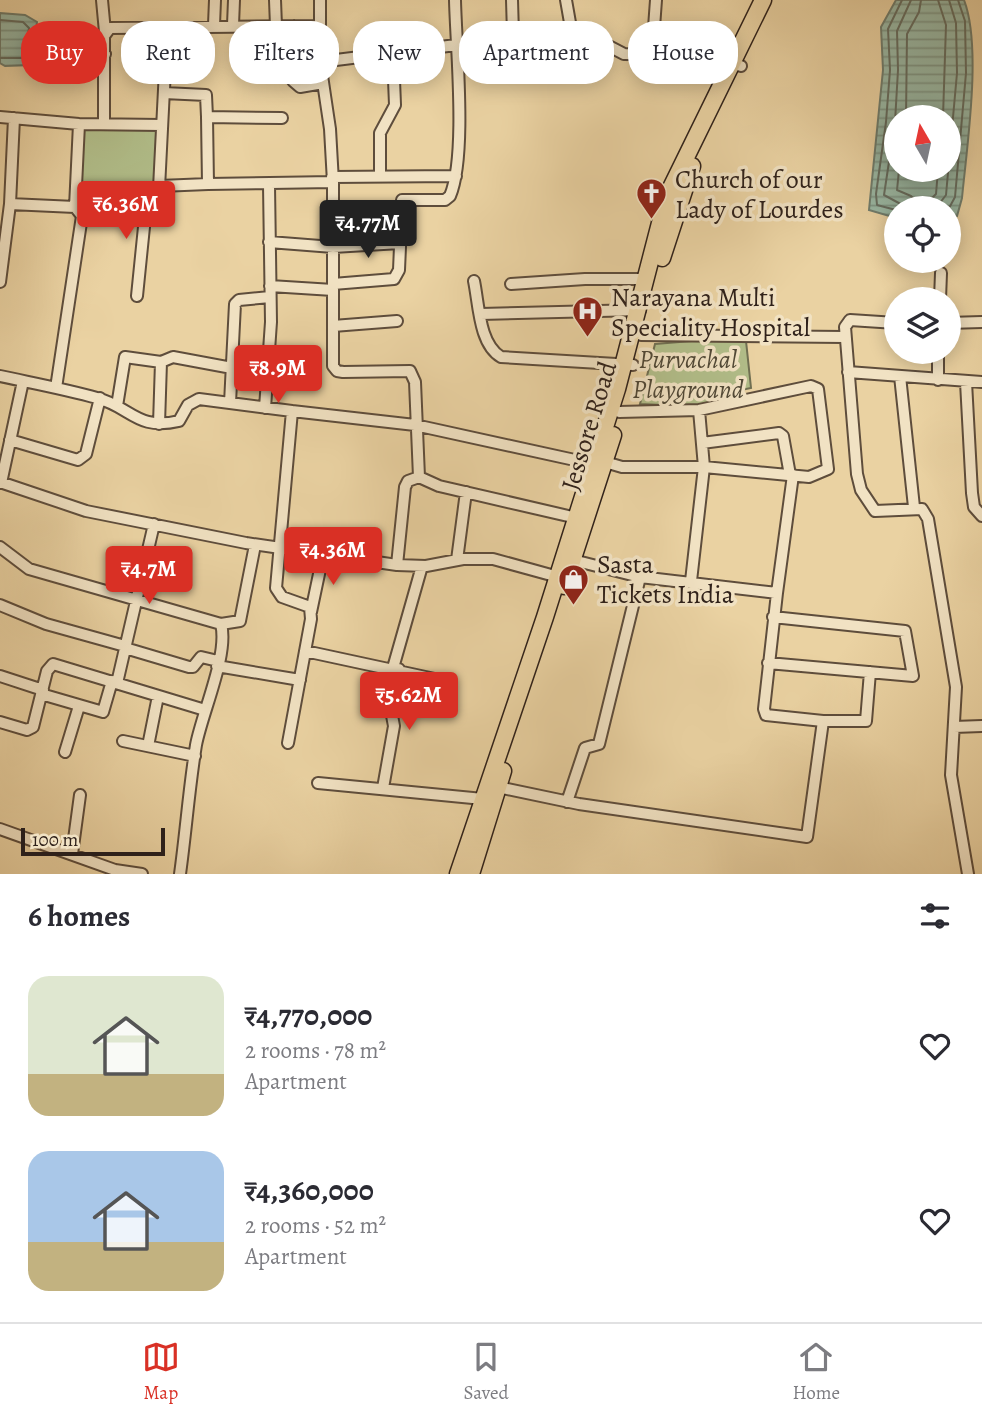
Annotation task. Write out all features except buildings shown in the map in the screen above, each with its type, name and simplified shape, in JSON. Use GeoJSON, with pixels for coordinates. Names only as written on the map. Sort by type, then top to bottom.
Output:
{"type":"FeatureCollection","features":[{"type":"Feature","properties":{"kind":"highway"},"geometry":{"type":"LineString","coordinates":[[738,60],[763,0]]}},
{"type":"Feature","properties":{"kind":"highway","name":"Jessore Road"},"geometry":{"type":"LineString","coordinates":[[738,61],[772,0]]}},
{"type":"Feature","properties":{"kind":"highway"},"geometry":{"type":"LineString","coordinates":[[599,463],[628,365],[667,196],[726,84]]}},
{"type":"Feature","properties":{"kind":"highway","name":"Jessore Road"},"geometry":{"type":"LineString","coordinates":[[471,874],[561,577],[573,561],[580,519],[620,412],[628,365],[641,335],[687,175],[728,84]]}},
{"type":"Feature","properties":{"kind":"highway"},"geometry":{"type":"LineString","coordinates":[[458,874],[580,519]]}},
{"type":"Feature","properties":{"kind":"street"},"geometry":{"type":"LineString","coordinates":[[102,0],[104,21]]}},
{"type":"Feature","properties":{"kind":"street"},"geometry":{"type":"LineString","coordinates":[[214,21],[215,0]]}},
{"type":"Feature","properties":{"kind":"street"},"geometry":{"type":"LineString","coordinates":[[233,21],[234,0]]}},
{"type":"Feature","properties":{"kind":"street"},"geometry":{"type":"LineString","coordinates":[[275,0],[276,21]]}},
{"type":"Feature","properties":{"kind":"street"},"geometry":{"type":"LineString","coordinates":[[319,21],[320,0]]}},
{"type":"Feature","properties":{"kind":"street"},"geometry":{"type":"LineString","coordinates":[[230,403],[235,304],[270,292],[394,279],[398,270],[402,200],[445,200],[450,196],[456,176],[458,132],[455,0]]}},
{"type":"Feature","properties":{"kind":"street"},"geometry":{"type":"LineString","coordinates":[[512,0],[513,21]]}},
{"type":"Feature","properties":{"kind":"street"},"geometry":{"type":"LineString","coordinates":[[566,0],[570,21]]}},
{"type":"Feature","properties":{"kind":"street"},"geometry":{"type":"LineString","coordinates":[[654,21],[656,0]]}},
{"type":"Feature","properties":{"kind":"street"},"geometry":{"type":"LineString","coordinates":[[445,47],[459,44]]}},
{"type":"Feature","properties":{"kind":"street"},"geometry":{"type":"LineString","coordinates":[[104,124],[105,84]]}},
{"type":"Feature","properties":{"kind":"street"},"geometry":{"type":"LineString","coordinates":[[7,202],[145,217],[157,215],[164,84]]}},
{"type":"Feature","properties":{"kind":"street"},"geometry":{"type":"LineString","coordinates":[[296,84],[300,87],[317,84]]}},
{"type":"Feature","properties":{"kind":"street"},"geometry":{"type":"LineString","coordinates":[[323,84],[330,129],[332,180],[333,366],[337,371],[410,371],[415,382],[419,477]]}},
{"type":"Feature","properties":{"kind":"street"},"geometry":{"type":"LineString","coordinates":[[380,176],[380,134],[395,105],[394,84]]}},
{"type":"Feature","properties":{"kind":"street"},"geometry":{"type":"LineString","coordinates":[[164,93],[206,95],[208,184]]}},
{"type":"Feature","properties":{"kind":"street"},"geometry":{"type":"LineString","coordinates":[[0,117],[79,124],[162,125]]}},
{"type":"Feature","properties":{"kind":"street"},"geometry":{"type":"LineString","coordinates":[[208,117],[282,118]]}},
{"type":"Feature","properties":{"kind":"street"},"geometry":{"type":"LineString","coordinates":[[0,282],[7,202],[6,157],[14,118]]}},
{"type":"Feature","properties":{"kind":"street"},"geometry":{"type":"LineString","coordinates":[[56,388],[79,211],[79,124]]}},
{"type":"Feature","properties":{"kind":"street"},"geometry":{"type":"LineString","coordinates":[[160,186],[269,185],[380,176],[456,176]]}},
{"type":"Feature","properties":{"kind":"street"},"geometry":{"type":"LineString","coordinates":[[265,408],[270,292],[269,185]]}},
{"type":"Feature","properties":{"kind":"street"},"geometry":{"type":"LineString","coordinates":[[137,296],[145,217]]}},
{"type":"Feature","properties":{"kind":"street"},"geometry":{"type":"LineString","coordinates":[[269,242],[333,247],[400,243]]}},
{"type":"Feature","properties":{"kind":"street"},"geometry":{"type":"LineString","coordinates":[[940,287],[941,273]]}},
{"type":"Feature","properties":{"kind":"street"},"geometry":{"type":"LineString","coordinates":[[511,284],[585,279],[647,279]]}},
{"type":"Feature","properties":{"kind":"street"},"geometry":{"type":"LineString","coordinates":[[474,281],[491,351],[501,357],[628,365]]}},
{"type":"Feature","properties":{"kind":"street"},"geometry":{"type":"LineString","coordinates":[[481,313],[640,310]]}},
{"type":"Feature","properties":{"kind":"street"},"geometry":{"type":"LineString","coordinates":[[884,322],[850,320],[845,327],[861,490],[875,511],[914,507],[926,513],[935,550],[956,687],[951,775],[968,874]]}},
{"type":"Feature","properties":{"kind":"street"},"geometry":{"type":"LineString","coordinates":[[333,326],[397,321]]}},
{"type":"Feature","properties":{"kind":"street"},"geometry":{"type":"LineString","coordinates":[[961,323],[982,322]]}},
{"type":"Feature","properties":{"kind":"street"},"geometry":{"type":"LineString","coordinates":[[641,335],[845,337]]}},
{"type":"Feature","properties":{"kind":"street"},"geometry":{"type":"LineString","coordinates":[[117,406],[125,357],[161,362],[173,357],[232,368]]}},
{"type":"Feature","properties":{"kind":"street"},"geometry":{"type":"LineString","coordinates":[[159,424],[161,362]]}},
{"type":"Feature","properties":{"kind":"street"},"geometry":{"type":"LineString","coordinates":[[938,364],[938,380]]}},
{"type":"Feature","properties":{"kind":"street"},"geometry":{"type":"LineString","coordinates":[[848,372],[982,382]]}},
{"type":"Feature","properties":{"kind":"street"},"geometry":{"type":"LineString","coordinates":[[0,376],[100,398],[117,406],[130,417],[159,424],[179,421],[193,400],[415,425],[622,467],[704,467],[809,477],[828,469],[818,389],[811,386],[699,410],[620,412]]}},
{"type":"Feature","properties":{"kind":"street"},"geometry":{"type":"LineString","coordinates":[[900,376],[914,507]]}},
{"type":"Feature","properties":{"kind":"street"},"geometry":{"type":"LineString","coordinates":[[23,381],[6,443],[1,483],[86,511],[255,545],[397,565],[422,566],[457,560],[500,560],[561,577]]}},
{"type":"Feature","properties":{"kind":"street"},"geometry":{"type":"LineString","coordinates":[[966,382],[974,508],[982,516]]}},
{"type":"Feature","properties":{"kind":"street"},"geometry":{"type":"LineString","coordinates":[[6,443],[78,460],[86,454],[100,398]]}},
{"type":"Feature","properties":{"kind":"street"},"geometry":{"type":"LineString","coordinates":[[691,582],[704,467],[699,410]]}},
{"type":"Feature","properties":{"kind":"street"},"geometry":{"type":"LineString","coordinates":[[292,411],[276,582],[278,594],[306,604],[311,612]]}},
{"type":"Feature","properties":{"kind":"street"},"geometry":{"type":"LineString","coordinates":[[968,424],[982,423]]}},
{"type":"Feature","properties":{"kind":"street"},"geometry":{"type":"LineString","coordinates":[[702,443],[779,433],[783,436],[792,475],[768,663],[766,715],[823,721],[866,721],[870,672]]}},
{"type":"Feature","properties":{"kind":"street"},"geometry":{"type":"LineString","coordinates":[[397,565],[405,486],[408,481],[419,477],[466,492],[580,519]]}},
{"type":"Feature","properties":{"kind":"street"},"geometry":{"type":"LineString","coordinates":[[457,560],[466,492]]}},
{"type":"Feature","properties":{"kind":"street"},"geometry":{"type":"LineString","coordinates":[[0,676],[79,706],[98,712],[106,710],[125,647],[134,599],[154,524]]}},
{"type":"Feature","properties":{"kind":"street"},"geometry":{"type":"LineString","coordinates":[[0,547],[29,569],[221,624],[240,621],[255,545]]}},
{"type":"Feature","properties":{"kind":"street"},"geometry":{"type":"LineString","coordinates":[[288,743],[323,555]]}},
{"type":"Feature","properties":{"kind":"street"},"geometry":{"type":"LineString","coordinates":[[573,561],[640,577],[777,593]]}},
{"type":"Feature","properties":{"kind":"street"},"geometry":{"type":"LineString","coordinates":[[383,788],[394,726],[390,705],[396,669],[422,566]]}},
{"type":"Feature","properties":{"kind":"street"},"geometry":{"type":"LineString","coordinates":[[567,802],[585,748],[599,744],[640,577]]}},
{"type":"Feature","properties":{"kind":"street"},"geometry":{"type":"LineString","coordinates":[[0,605],[47,624],[189,667],[193,667],[201,657],[217,663],[300,680]]}},
{"type":"Feature","properties":{"kind":"street"},"geometry":{"type":"LineString","coordinates":[[768,663],[913,676],[905,631],[773,617]]}},
{"type":"Feature","properties":{"kind":"street"},"geometry":{"type":"LineString","coordinates":[[180,874],[195,755],[217,663],[223,632],[221,624]]}},
{"type":"Feature","properties":{"kind":"street"},"geometry":{"type":"LineString","coordinates":[[305,651],[444,681]]}},
{"type":"Feature","properties":{"kind":"street"},"geometry":{"type":"LineString","coordinates":[[0,722],[30,729],[47,670],[53,664],[205,710]]}},
{"type":"Feature","properties":{"kind":"street"},"geometry":{"type":"LineString","coordinates":[[148,746],[158,696]]}},
{"type":"Feature","properties":{"kind":"street"},"geometry":{"type":"LineString","coordinates":[[65,752],[79,706]]}},
{"type":"Feature","properties":{"kind":"street"},"geometry":{"type":"LineString","coordinates":[[498,787],[567,802],[807,837],[823,721]]}},
{"type":"Feature","properties":{"kind":"street"},"geometry":{"type":"LineString","coordinates":[[954,727],[982,726]]}},
{"type":"Feature","properties":{"kind":"street"},"geometry":{"type":"LineString","coordinates":[[123,741],[195,755]]}},
{"type":"Feature","properties":{"kind":"street"},"geometry":{"type":"LineString","coordinates":[[318,783],[483,799]]}},
{"type":"Feature","properties":{"kind":"street"},"geometry":{"type":"LineString","coordinates":[[72,854],[80,795]]}},
{"type":"Feature","properties":{"kind":"street"},"geometry":{"type":"LineString","coordinates":[[0,829],[114,872],[142,874]]}},
{"type":"Feature","properties":{"kind":"green space"},"geometry":{"type":"Polygon","coordinates":[[[165,118],[165,205],[83,206],[80,126],[165,118]]]}},
{"type":"Feature","properties":{"kind":"green space","name":"Purvachal Playground"},"geometry":{"type":"Polygon","coordinates":[[[704,340],[746,341],[751,388],[712,396],[707,407],[640,404],[655,344],[704,340]]]}},
{"type":"Feature","properties":{"kind":"water"},"geometry":{"type":"Polygon","coordinates":[[[896,0],[964,0],[972,43],[973,69],[961,202],[961,196],[884,196],[884,214],[869,210],[883,70],[881,27],[896,0]]]}},
{"type":"Feature","properties":{"kind":"water"},"geometry":{"type":"Polygon","coordinates":[[[0,13],[25,15],[35,21],[21,21],[21,65],[5,66],[0,63],[0,13]]]}},
{"type":"Feature","properties":{"kind":"place","name":"Church of our Lady of Lourdes"},"geometry":{"type":"Point","coordinates":[652,221]}},
{"type":"Feature","properties":{"kind":"place","name":"Narayana Multi Speciality Hospital"},"geometry":{"type":"Point","coordinates":[588,339]}},
{"type":"Feature","properties":{"kind":"place","name":"Sasta Tickets India"},"geometry":{"type":"Point","coordinates":[574,606]}}]}
